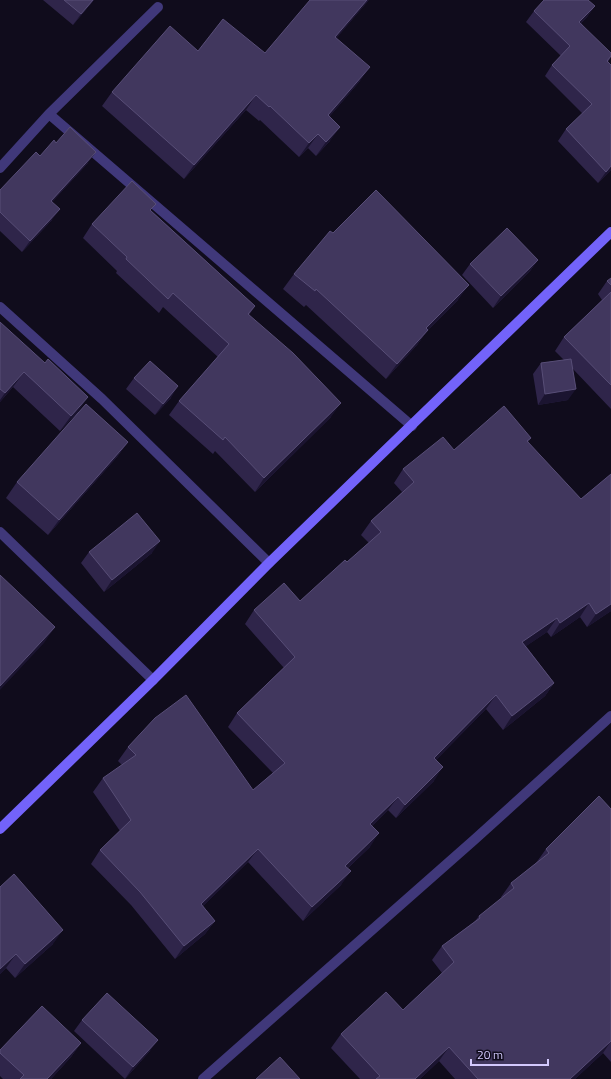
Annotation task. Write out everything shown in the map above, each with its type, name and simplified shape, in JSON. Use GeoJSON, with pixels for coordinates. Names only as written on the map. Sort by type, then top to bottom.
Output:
{"type":"FeatureCollection","features":[{"type":"Feature","properties":{"kind":"street"},"geometry":{"type":"LineString","coordinates":[[0,168],[49,114],[158,7]]}},
{"type":"Feature","properties":{"kind":"street"},"geometry":{"type":"LineString","coordinates":[[49,114],[412,426]]}},
{"type":"Feature","properties":{"kind":"street"},"geometry":{"type":"LineString","coordinates":[[0,829],[153,680],[269,563],[611,232]]}},
{"type":"Feature","properties":{"kind":"street"},"geometry":{"type":"LineString","coordinates":[[0,307],[102,399],[269,563]]}},
{"type":"Feature","properties":{"kind":"street"},"geometry":{"type":"LineString","coordinates":[[0,532],[153,680]]}},
{"type":"Feature","properties":{"kind":"street"},"geometry":{"type":"LineString","coordinates":[[203,1079],[474,840],[611,716]]}},
{"type":"Feature","properties":{"kind":"building"},"geometry":{"type":"Polygon","coordinates":[[[64,0],[93,0],[81,14],[64,0]]]}},
{"type":"Feature","properties":{"kind":"building"},"geometry":{"type":"Polygon","coordinates":[[[310,0],[367,0],[335,37],[370,67],[328,115],[340,127],[326,142],[318,134],[309,143],[270,106],[269,107],[256,95],[194,165],[112,92],[170,26],[198,51],[223,19],[265,53],[310,0]]]}},
{"type":"Feature","properties":{"kind":"building"},"geometry":{"type":"Polygon","coordinates":[[[544,0],[588,0],[595,6],[579,22],[611,53],[611,56],[607,61],[611,65],[611,166],[606,172],[566,129],[592,104],[552,65],[570,46],[534,11],[544,0]]]}},
{"type":"Feature","properties":{"kind":"building"},"geometry":{"type":"Polygon","coordinates":[[[70,127],[96,152],[51,201],[60,209],[30,241],[0,212],[0,190],[36,152],[40,156],[54,140],[56,143],[70,127]]]}},
{"type":"Feature","properties":{"kind":"building"},"geometry":{"type":"Polygon","coordinates":[[[132,181],[156,204],[150,210],[255,306],[248,314],[293,353],[341,403],[264,478],[225,437],[223,440],[179,401],[229,344],[173,293],[168,299],[92,224],[132,181]]]}},
{"type":"Feature","properties":{"kind":"building"},"geometry":{"type":"Polygon","coordinates":[[[376,190],[469,285],[426,328],[428,330],[397,364],[316,289],[315,291],[294,274],[330,231],[333,233],[376,190]]]}},
{"type":"Feature","properties":{"kind":"building"},"geometry":{"type":"Polygon","coordinates":[[[507,228],[538,260],[501,296],[470,264],[507,228]]]}},
{"type":"Feature","properties":{"kind":"building"},"geometry":{"type":"Polygon","coordinates":[[[611,278],[611,285],[607,281],[611,278]]]}},
{"type":"Feature","properties":{"kind":"building"},"geometry":{"type":"Polygon","coordinates":[[[611,292],[611,385],[564,337],[611,292]]]}},
{"type":"Feature","properties":{"kind":"building"},"geometry":{"type":"Polygon","coordinates":[[[0,322],[45,363],[48,359],[88,397],[71,416],[24,372],[5,393],[0,389],[0,322]]]}},
{"type":"Feature","properties":{"kind":"building"},"geometry":{"type":"Polygon","coordinates":[[[571,359],[576,389],[545,394],[541,363],[571,359]]]}},
{"type":"Feature","properties":{"kind":"building"},"geometry":{"type":"Polygon","coordinates":[[[150,361],[178,386],[163,404],[134,378],[150,361]]]}},
{"type":"Feature","properties":{"kind":"building"},"geometry":{"type":"Polygon","coordinates":[[[86,404],[128,442],[59,520],[17,482],[86,404]]]}},
{"type":"Feature","properties":{"kind":"building"},"geometry":{"type":"Polygon","coordinates":[[[504,406],[531,438],[527,441],[581,499],[611,474],[611,604],[596,614],[589,603],[560,623],[557,618],[522,642],[554,683],[512,716],[496,695],[434,758],[443,767],[405,805],[398,797],[370,824],[379,833],[345,866],[351,871],[312,907],[258,849],[201,904],[215,921],[184,946],[140,892],[100,850],[131,820],[103,778],[136,755],[128,747],[155,718],[186,695],[253,790],[285,763],[237,713],[295,657],[254,610],[284,583],[300,601],[345,560],[347,562],[381,532],[371,521],[414,482],[403,469],[443,437],[454,450],[504,406]]]}},
{"type":"Feature","properties":{"kind":"building"},"geometry":{"type":"Polygon","coordinates":[[[137,513],[160,541],[112,580],[89,552],[137,513]]]}},
{"type":"Feature","properties":{"kind":"building"},"geometry":{"type":"Polygon","coordinates":[[[0,575],[55,627],[0,686],[0,575]]]}},
{"type":"Feature","properties":{"kind":"building"},"geometry":{"type":"Polygon","coordinates":[[[599,796],[611,809],[611,1041],[570,1079],[478,1079],[449,1047],[415,1079],[376,1079],[380,1076],[341,1034],[386,992],[403,1010],[454,962],[442,946],[480,918],[479,916],[514,888],[511,883],[549,853],[546,849],[599,796]]]}},
{"type":"Feature","properties":{"kind":"building"},"geometry":{"type":"Polygon","coordinates":[[[14,874],[63,930],[25,964],[16,954],[0,969],[0,887],[14,874]]]}},
{"type":"Feature","properties":{"kind":"building"},"geometry":{"type":"Polygon","coordinates":[[[107,993],[158,1040],[133,1067],[82,1020],[107,993]]]}},
{"type":"Feature","properties":{"kind":"building"},"geometry":{"type":"Polygon","coordinates":[[[42,1006],[81,1043],[47,1079],[20,1079],[24,1075],[0,1053],[0,1050],[42,1006]]]}},
{"type":"Feature","properties":{"kind":"building"},"geometry":{"type":"Polygon","coordinates":[[[280,1057],[300,1079],[256,1079],[280,1057]]]}}]}
